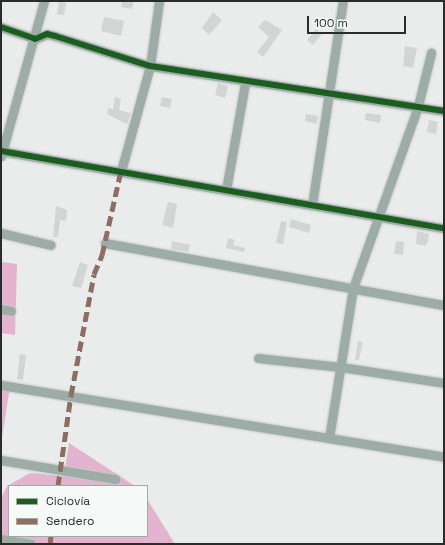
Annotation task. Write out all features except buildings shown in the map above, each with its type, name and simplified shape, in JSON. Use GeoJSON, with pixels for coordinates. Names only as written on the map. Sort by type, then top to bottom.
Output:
{"type":"FeatureCollection","features":[{"type":"Feature","properties":{"kind":"street"},"geometry":{"type":"LineString","coordinates":[[44,1],[35,39],[2,153],[121,171],[444,228]]}},
{"type":"Feature","properties":{"kind":"street"},"geometry":{"type":"LineString","coordinates":[[121,171],[150,66],[159,1]]}},
{"type":"Feature","properties":{"kind":"street"},"geometry":{"type":"LineString","coordinates":[[312,205],[343,1]]}},
{"type":"Feature","properties":{"kind":"street"},"geometry":{"type":"LineString","coordinates":[[1,27],[35,39],[47,34],[150,66],[245,83],[418,106],[444,111]]}},
{"type":"Feature","properties":{"kind":"street"},"geometry":{"type":"LineString","coordinates":[[329,438],[353,288],[418,106],[431,53]]}},
{"type":"Feature","properties":{"kind":"street"},"geometry":{"type":"LineString","coordinates":[[226,190],[245,83]]}},
{"type":"Feature","properties":{"kind":"street"},"geometry":{"type":"LineString","coordinates":[[1,233],[51,245]]}},
{"type":"Feature","properties":{"kind":"street"},"geometry":{"type":"LineString","coordinates":[[105,243],[444,305]]}},
{"type":"Feature","properties":{"kind":"street"},"geometry":{"type":"LineString","coordinates":[[1,309],[11,311]]}},
{"type":"Feature","properties":{"kind":"street"},"geometry":{"type":"LineString","coordinates":[[258,358],[341,367],[444,383]]}},
{"type":"Feature","properties":{"kind":"street"},"geometry":{"type":"LineString","coordinates":[[1,385],[444,457]]}},
{"type":"Feature","properties":{"kind":"street"},"geometry":{"type":"LineString","coordinates":[[1,460],[115,478]]}},
{"type":"Feature","properties":{"kind":"street"},"geometry":{"type":"LineString","coordinates":[[1,539],[31,544]]}},
{"type":"Feature","properties":{"kind":"shaded area"},"geometry":{"type":"Polygon","coordinates":[[[1,262],[17,264],[15,335],[1,333],[1,262]]]}},
{"type":"Feature","properties":{"kind":"shaded area"},"geometry":{"type":"Polygon","coordinates":[[[1,386],[10,387],[1,444],[1,386]]]}},
{"type":"Feature","properties":{"kind":"shaded area"},"geometry":{"type":"Polygon","coordinates":[[[69,443],[133,485],[9,485],[30,473],[64,476],[69,443]]]}},
{"type":"Feature","properties":{"kind":"shaded area"},"geometry":{"type":"Polygon","coordinates":[[[7,486],[8,537],[148,537],[148,501],[175,544],[1,544],[1,498],[7,486]]]}},
{"type":"Feature","properties":{"kind":"marked path"},"geometry":{"type":"LineString","coordinates":[[58,485],[71,395],[94,274],[102,255],[121,171]]}},
{"type":"Feature","properties":{"kind":"marked path"},"geometry":{"type":"LineString","coordinates":[[50,544],[51,537]]}},
{"type":"Feature","properties":{"kind":"cycle path"},"geometry":{"type":"LineString","coordinates":[[1,27],[35,39],[47,34],[55,36],[150,66],[444,111]]}},
{"type":"Feature","properties":{"kind":"cycle path"},"geometry":{"type":"LineString","coordinates":[[1,151],[444,228]]}}]}
